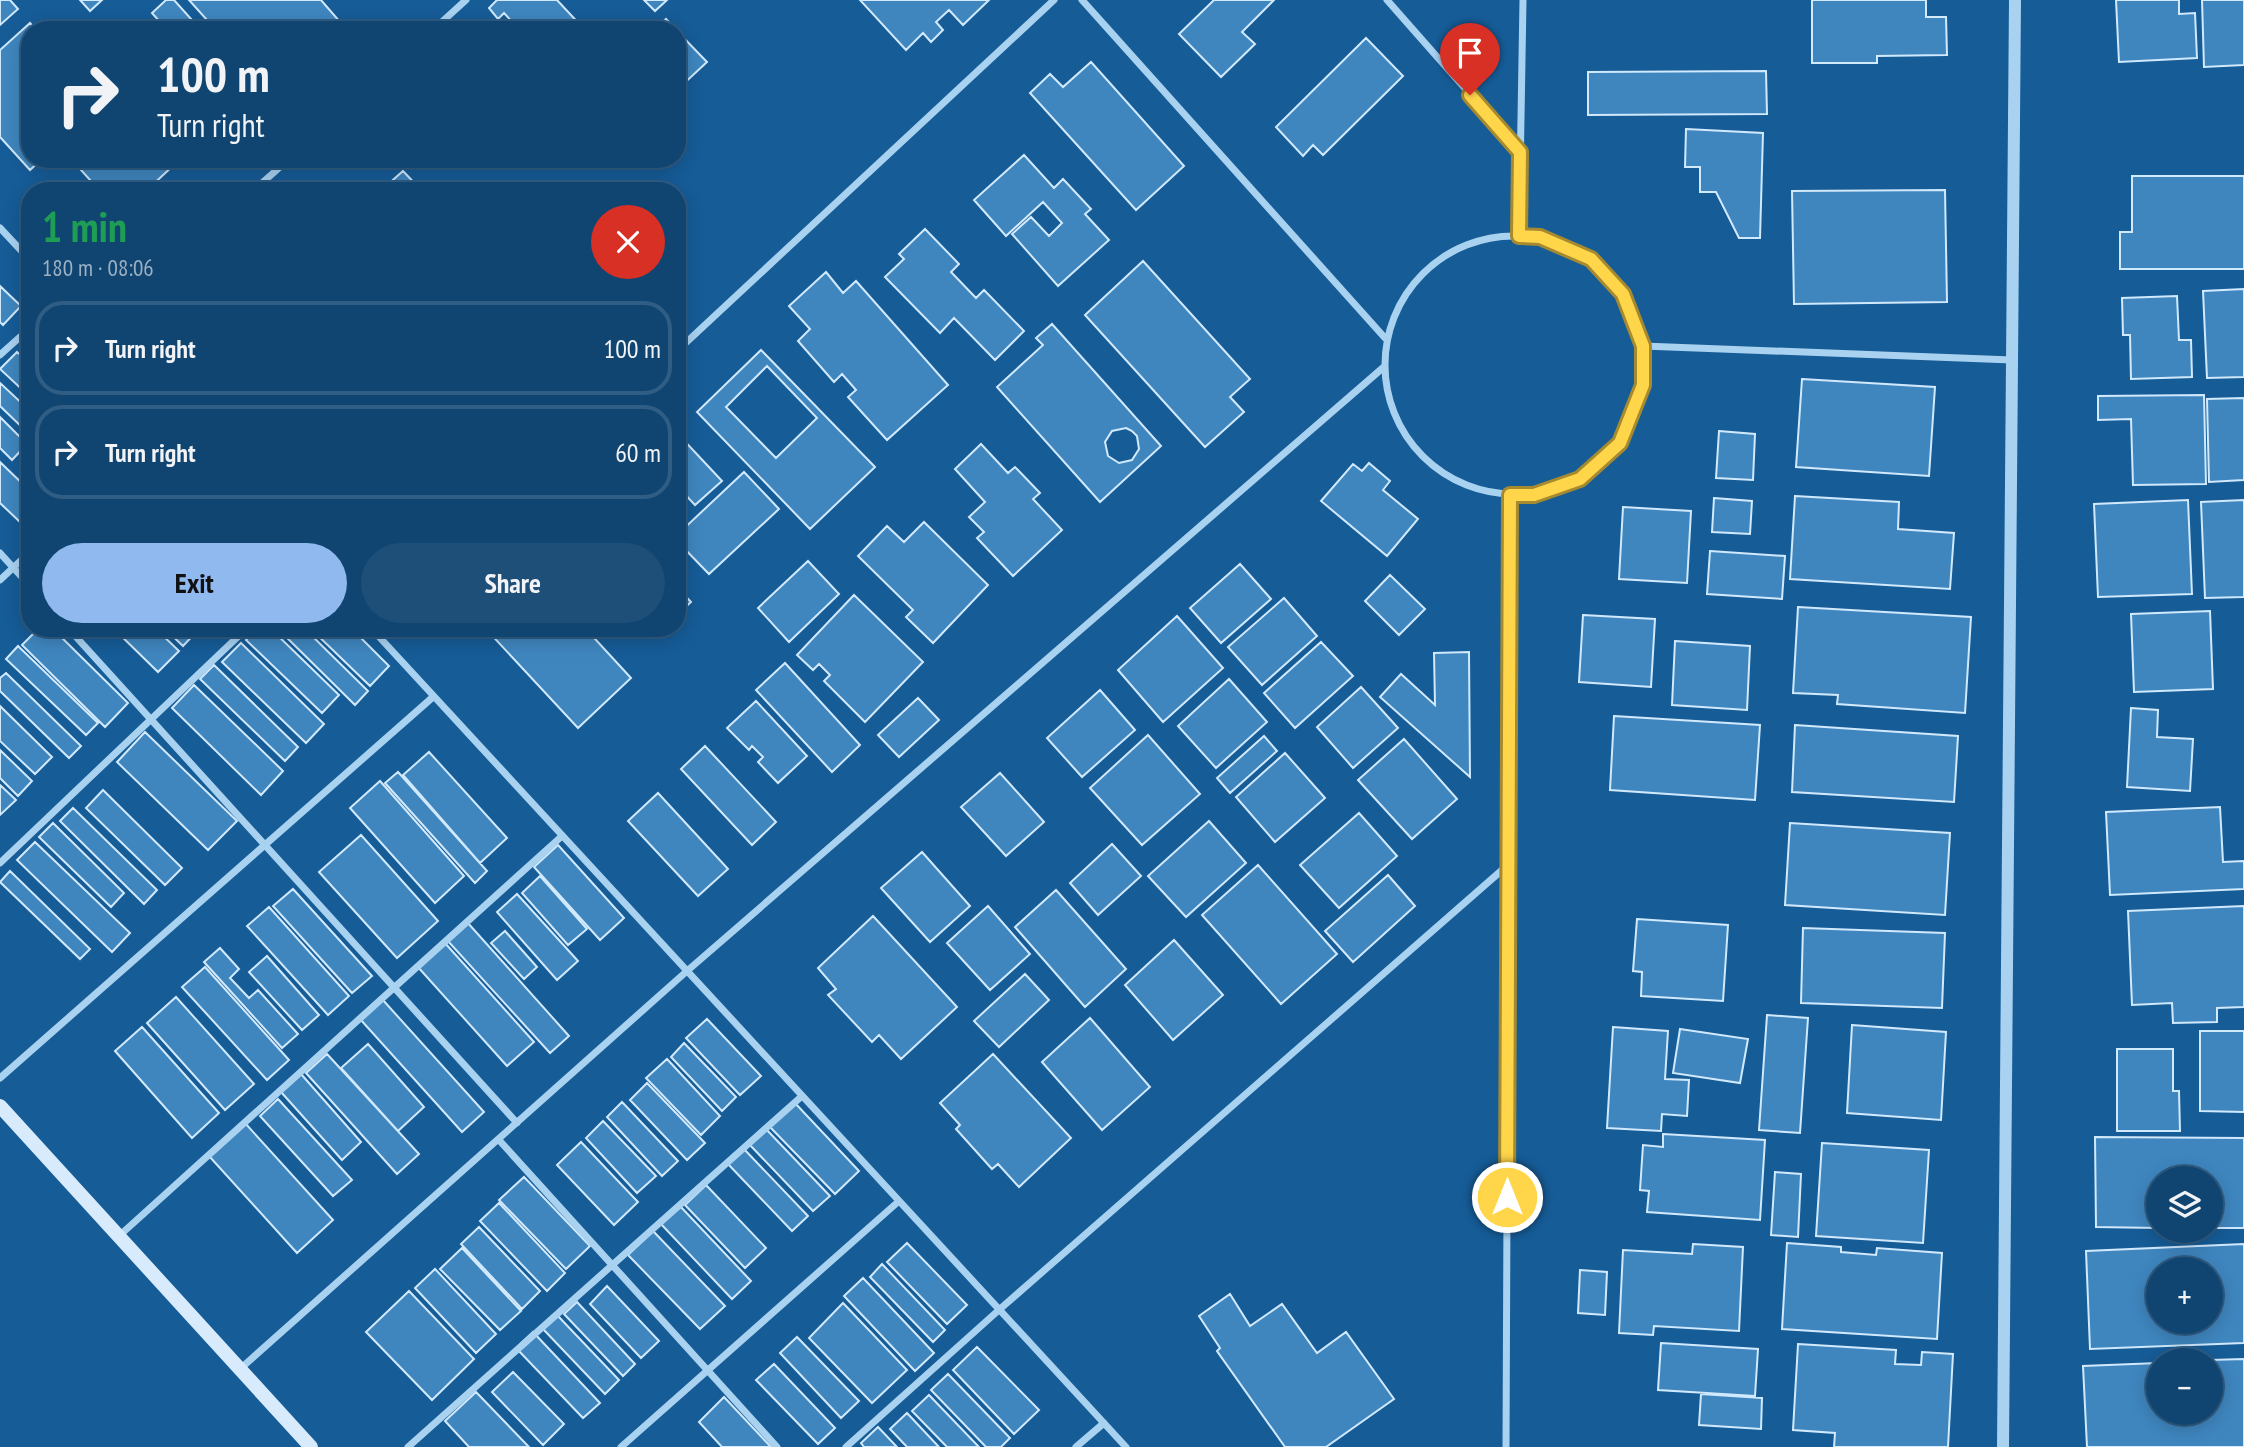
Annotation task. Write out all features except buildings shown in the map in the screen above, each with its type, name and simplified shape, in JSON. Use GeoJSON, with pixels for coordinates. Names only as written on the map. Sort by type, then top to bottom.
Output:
{"type":"FeatureCollection","features":[{"type":"Feature","properties":{"kind":"main road"},"geometry":{"type":"LineString","coordinates":[[0,1106],[311,1447]]}},
{"type":"Feature","properties":{"kind":"street"},"geometry":{"type":"LineString","coordinates":[[443,21],[466,0]]}},
{"type":"Feature","properties":{"kind":"street"},"geometry":{"type":"LineString","coordinates":[[686,343],[1054,0]]}},
{"type":"Feature","properties":{"kind":"street"},"geometry":{"type":"LineString","coordinates":[[1082,0],[1385,338]]}},
{"type":"Feature","properties":{"kind":"street"},"geometry":{"type":"LineString","coordinates":[[1387,0],[1520,152]]}},
{"type":"Feature","properties":{"kind":"street"},"geometry":{"type":"LineString","coordinates":[[1519,236],[1523,0]]}},
{"type":"Feature","properties":{"kind":"street"},"geometry":{"type":"LineString","coordinates":[[2003,1447],[2015,0]]}},
{"type":"Feature","properties":{"kind":"street"},"geometry":{"type":"LineString","coordinates":[[263,182],[279,168]]}},
{"type":"Feature","properties":{"kind":"street"},"geometry":{"type":"LineString","coordinates":[[0,228],[21,250]]}},
{"type":"Feature","properties":{"kind":"street"},"geometry":{"type":"LineString","coordinates":[[1493,235],[1540,237],[1591,259],[1623,294],[1643,346],[1643,385],[1620,443],[1580,479],[1534,495],[1490,495],[1437,471],[1405,439],[1384,385],[1385,338],[1407,287],[1433,262],[1493,235]]}},
{"type":"Feature","properties":{"kind":"street"},"geometry":{"type":"LineString","coordinates":[[0,355],[21,336]]}},
{"type":"Feature","properties":{"kind":"street"},"geometry":{"type":"LineString","coordinates":[[1643,346],[2012,360]]}},
{"type":"Feature","properties":{"kind":"street"},"geometry":{"type":"LineString","coordinates":[[239,1369],[687,971],[1385,366]]}},
{"type":"Feature","properties":{"kind":"street"},"geometry":{"type":"LineString","coordinates":[[1506,1447],[1510,495]]}},
{"type":"Feature","properties":{"kind":"street"},"geometry":{"type":"LineString","coordinates":[[0,554],[21,576]]}},
{"type":"Feature","properties":{"kind":"street"},"geometry":{"type":"LineString","coordinates":[[0,580],[21,560]]}},
{"type":"Feature","properties":{"kind":"street"},"geometry":{"type":"LineString","coordinates":[[76,637],[517,1123]]}},
{"type":"Feature","properties":{"kind":"street"},"geometry":{"type":"LineString","coordinates":[[0,863],[238,637]]}},
{"type":"Feature","properties":{"kind":"street"},"geometry":{"type":"LineString","coordinates":[[380,637],[1126,1447]]}},
{"type":"Feature","properties":{"kind":"street"},"geometry":{"type":"LineString","coordinates":[[0,1078],[433,697]]}},
{"type":"Feature","properties":{"kind":"street"},"geometry":{"type":"LineString","coordinates":[[119,1236],[562,836]]}},
{"type":"Feature","properties":{"kind":"street"},"geometry":{"type":"LineString","coordinates":[[846,1447],[1508,864]]}},
{"type":"Feature","properties":{"kind":"street"},"geometry":{"type":"LineString","coordinates":[[408,1447],[802,1096]]}},
{"type":"Feature","properties":{"kind":"street"},"geometry":{"type":"LineString","coordinates":[[499,1140],[777,1447]]}},
{"type":"Feature","properties":{"kind":"street"},"geometry":{"type":"LineString","coordinates":[[621,1447],[899,1200]]}},
{"type":"Feature","properties":{"kind":"street"},"geometry":{"type":"LineString","coordinates":[[1076,1447],[1104,1423]]}},
{"type":"Feature","properties":{"kind":"route"},"geometry":{"type":"LineString","coordinates":[[1470,95],[1520,152],[1519,236],[1540,237],[1591,259],[1623,294],[1643,346],[1643,385],[1620,443],[1580,479],[1534,495],[1510,495],[1507,1197]]}}]}
